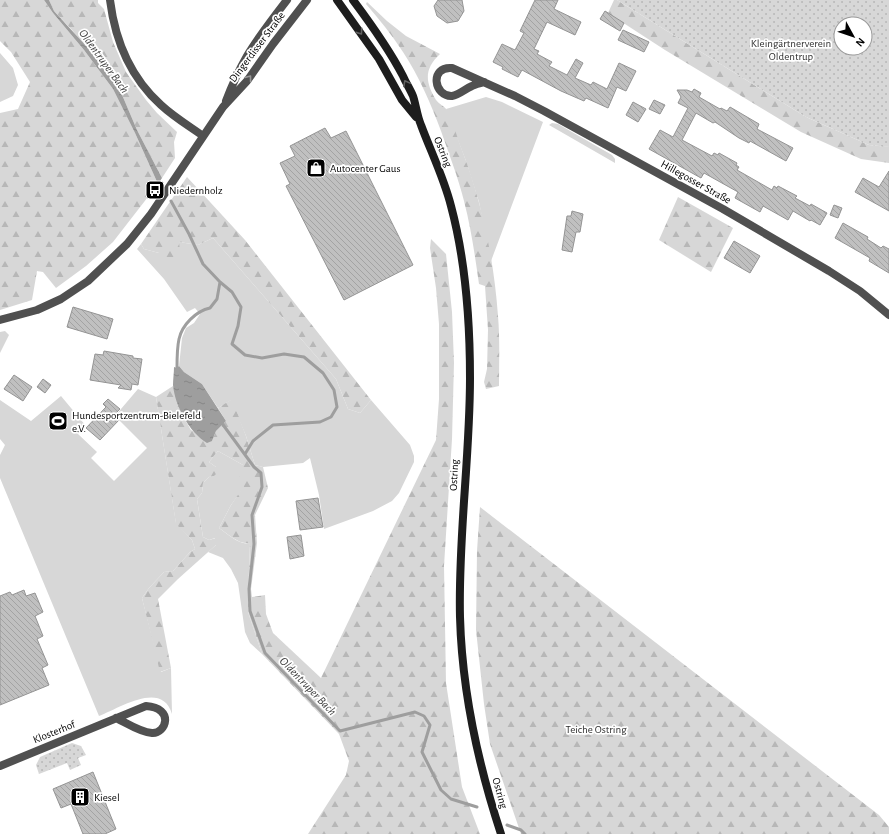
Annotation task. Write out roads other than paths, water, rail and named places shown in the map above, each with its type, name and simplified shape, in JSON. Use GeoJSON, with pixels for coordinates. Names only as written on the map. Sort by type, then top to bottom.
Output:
{"type":"FeatureCollection","features":[{"type":"Feature","properties":{"kind":"main road","name":"Ostring"},"geometry":{"type":"LineString","coordinates":[[337,0],[379,59],[402,100],[418,120]]}},
{"type":"Feature","properties":{"kind":"main road","name":"Ostring"},"geometry":{"type":"LineString","coordinates":[[353,0],[396,63],[413,95],[418,120],[444,182],[451,204],[463,265],[468,304],[470,380],[460,579],[462,648],[473,730],[481,767],[501,834]]}},
{"type":"Feature","properties":{"kind":"street"},"geometry":{"type":"LineString","coordinates":[[110,0],[116,31],[130,67],[152,96],[167,110],[203,136]]}},
{"type":"Feature","properties":{"kind":"street","name":"Dingerdisser Straße"},"geometry":{"type":"LineString","coordinates":[[223,107],[247,55],[287,0]]}},
{"type":"Feature","properties":{"kind":"street","name":"Dingerdisser Straße"},"geometry":{"type":"LineString","coordinates":[[0,320],[37,310],[61,299],[103,268],[127,244],[140,229],[223,107],[247,81],[307,0]]}},
{"type":"Feature","properties":{"kind":"street","name":"Hillegosser Straße"},"geometry":{"type":"LineString","coordinates":[[484,82],[451,96],[444,95],[436,84],[440,70],[445,67],[452,68],[484,82],[515,96],[807,257],[860,291],[889,315]]}},
{"type":"Feature","properties":{"kind":"street","name":"Klosterhof"},"geometry":{"type":"LineString","coordinates":[[0,766],[116,718],[146,706],[154,706],[160,709],[164,712],[165,719],[164,725],[159,731],[152,733],[144,731],[116,718]]}},
{"type":"Feature","properties":{"kind":"water"},"geometry":{"type":"Polygon","coordinates":[[[44,0],[49,0],[54,11],[87,47],[120,90],[137,130],[162,178],[158,184],[113,89],[44,0]]]}},
{"type":"Feature","properties":{"kind":"water"},"geometry":{"type":"Polygon","coordinates":[[[179,366],[184,372],[202,384],[226,421],[216,431],[212,441],[207,443],[200,438],[184,418],[180,410],[173,385],[174,367],[177,368],[179,366]]]}},
{"type":"Feature","properties":{"kind":"waterway","name":"Oldentruper Bach"},"geometry":{"type":"LineString","coordinates":[[171,201],[203,264],[220,282],[217,299],[210,308],[195,315],[183,329],[177,350],[178,372]]}},
{"type":"Feature","properties":{"kind":"waterway","name":"Oldentruper Bach"},"geometry":{"type":"LineString","coordinates":[[220,282],[232,292],[241,307],[238,326],[232,344],[245,355],[262,358],[284,354],[304,357],[323,373],[334,390],[337,407],[331,417],[320,422],[273,425],[253,441],[245,454]]}},
{"type":"Feature","properties":{"kind":"waterway","name":"Oldentruper Bach"},"geometry":{"type":"LineString","coordinates":[[221,422],[254,467],[261,473],[262,487],[252,515],[254,544],[249,589],[250,611],[265,653],[340,731],[415,712],[424,716],[430,725],[422,752],[441,790],[451,799],[477,807]]}},
{"type":"Feature","properties":{"kind":"waterway","name":"Oldentruper Bach"},"geometry":{"type":"LineString","coordinates":[[507,825],[521,830],[525,834]]}},
{"type":"Feature","properties":{"kind":"place","name":"Autocenter Gaus"},"geometry":{"type":"Point","coordinates":[316,168]}},
{"type":"Feature","properties":{"kind":"place","name":"Niedernholz"},"geometry":{"type":"Point","coordinates":[155,190]}},
{"type":"Feature","properties":{"kind":"place","name":"Hundesportzentrum-Bielefeld e.V."},"geometry":{"type":"Point","coordinates":[58,421]}},
{"type":"Feature","properties":{"kind":"place","name":"Kiesel"},"geometry":{"type":"Point","coordinates":[80,797]}},
{"type":"Feature","properties":{"kind":"park label","name":"Kleingärtnerverein Oldentrup"},"geometry":{"type":"Point","coordinates":[791,49]}},
{"type":"Feature","properties":{"kind":"park label","name":"Teiche Ostring"},"geometry":{"type":"Point","coordinates":[596,729]}}]}
